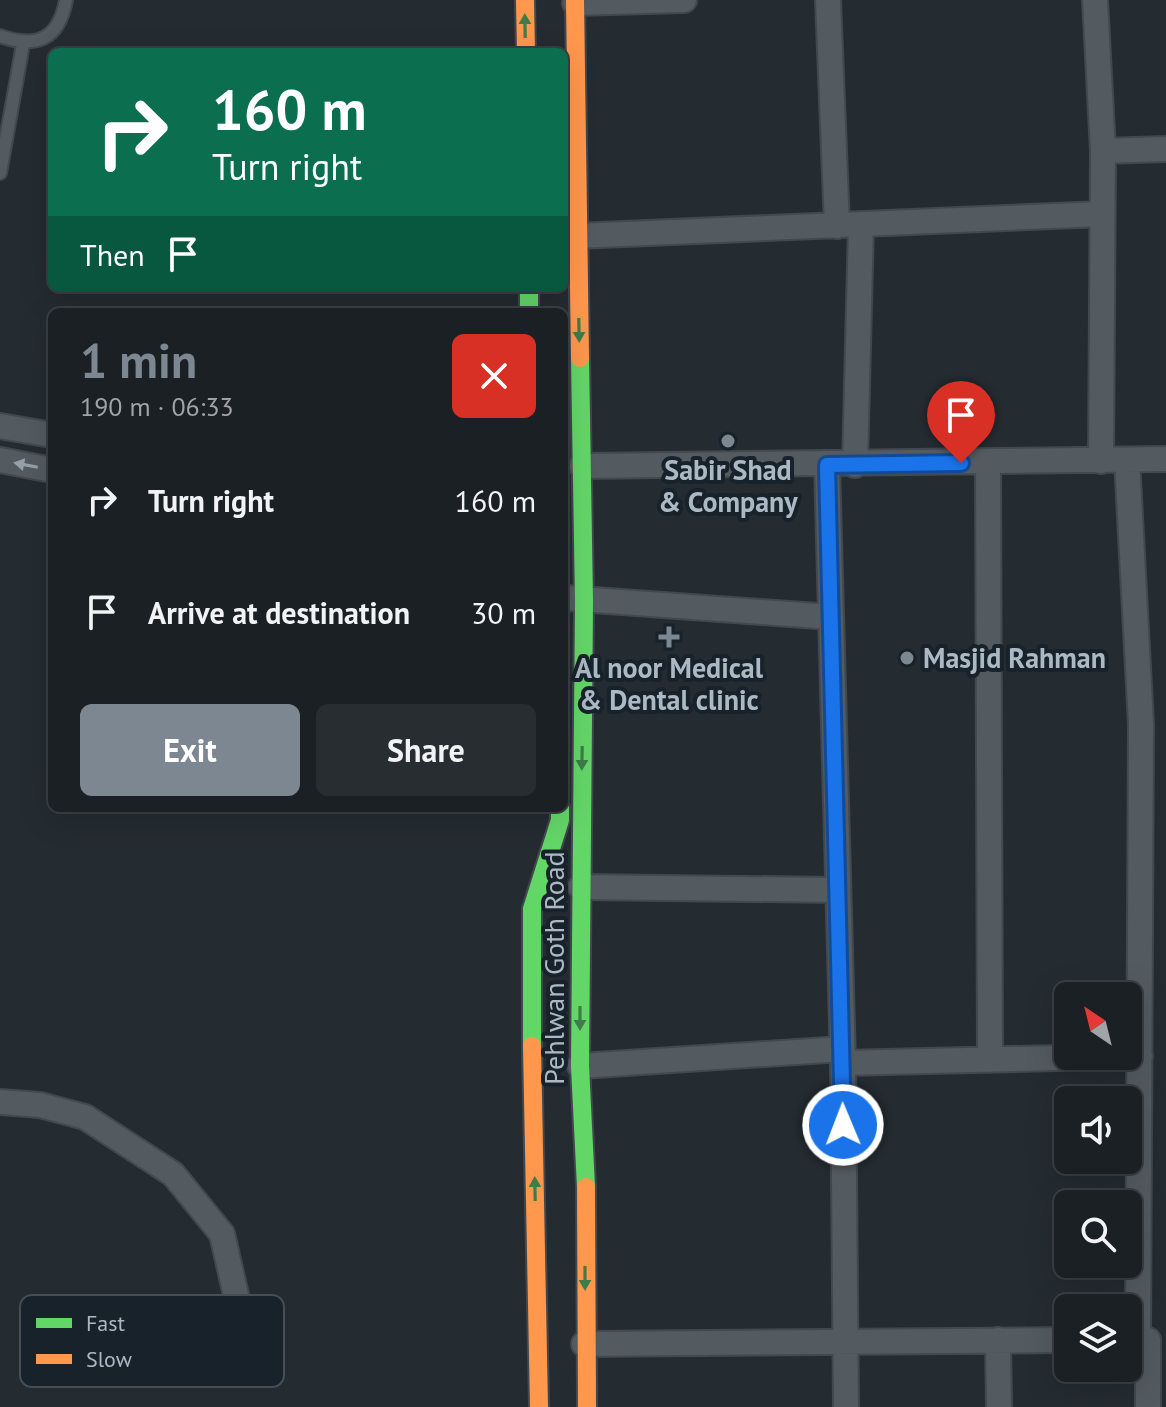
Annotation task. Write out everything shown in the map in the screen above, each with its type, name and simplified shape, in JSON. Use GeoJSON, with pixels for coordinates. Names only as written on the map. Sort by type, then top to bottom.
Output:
{"type":"FeatureCollection","features":[{"type":"Feature","properties":{"kind":"main road"},"geometry":{"type":"LineString","coordinates":[[525,0],[526,48]]}},
{"type":"Feature","properties":{"kind":"main road","name":"Pehlwan Goth Road"},"geometry":{"type":"LineString","coordinates":[[575,1],[573,473],[568,493],[575,600],[581,887],[580,1066],[586,1139],[584,1344],[587,1407]]}},
{"type":"Feature","properties":{"kind":"main road","name":"Pehlwan Goth Road"},"geometry":{"type":"LineString","coordinates":[[568,650],[575,600]]}},
{"type":"Feature","properties":{"kind":"main road","name":"Pehlwan Goth Road"},"geometry":{"type":"LineString","coordinates":[[539,1407],[530,940],[532,909],[560,812]]}},
{"type":"Feature","properties":{"kind":"street"},"geometry":{"type":"LineString","coordinates":[[575,1],[684,0]]}},
{"type":"Feature","properties":{"kind":"street"},"geometry":{"type":"LineString","coordinates":[[828,0],[849,226],[855,465]]}},
{"type":"Feature","properties":{"kind":"street"},"geometry":{"type":"LineString","coordinates":[[1095,0],[1103,151],[1101,461]]}},
{"type":"Feature","properties":{"kind":"street"},"geometry":{"type":"LineString","coordinates":[[1103,151],[1166,149]]}},
{"type":"Feature","properties":{"kind":"street"},"geometry":{"type":"LineString","coordinates":[[576,236],[1102,214]]}},
{"type":"Feature","properties":{"kind":"street"},"geometry":{"type":"LineString","coordinates":[[0,426],[48,434]]}},
{"type":"Feature","properties":{"kind":"street"},"geometry":{"type":"LineString","coordinates":[[573,473],[1166,459]]}},
{"type":"Feature","properties":{"kind":"street"},"geometry":{"type":"LineString","coordinates":[[0,460],[48,469]]}},
{"type":"Feature","properties":{"kind":"street"},"geometry":{"type":"LineString","coordinates":[[1127,460],[1141,724],[1140,982]]}},
{"type":"Feature","properties":{"kind":"street"},"geometry":{"type":"LineString","coordinates":[[988,462],[990,1060]]}},
{"type":"Feature","properties":{"kind":"street"},"geometry":{"type":"LineString","coordinates":[[827,465],[842,1056],[846,1407]]}},
{"type":"Feature","properties":{"kind":"street"},"geometry":{"type":"LineString","coordinates":[[575,600],[831,617]]}},
{"type":"Feature","properties":{"kind":"street"},"geometry":{"type":"LineString","coordinates":[[581,887],[837,890]]}},
{"type":"Feature","properties":{"kind":"street"},"geometry":{"type":"LineString","coordinates":[[580,1066],[842,1056],[1054,1058]]}},
{"type":"Feature","properties":{"kind":"street"},"geometry":{"type":"LineString","coordinates":[[1140,1070],[1148,1407]]}},
{"type":"Feature","properties":{"kind":"street"},"geometry":{"type":"LineString","coordinates":[[0,1102],[40,1105],[85,1117],[173,1174],[222,1234],[236,1295]]}},
{"type":"Feature","properties":{"kind":"street"},"geometry":{"type":"LineString","coordinates":[[998,1340],[999,1407]]}},
{"type":"Feature","properties":{"kind":"street"},"geometry":{"type":"LineString","coordinates":[[584,1344],[1054,1340]]}},
{"type":"Feature","properties":{"kind":"lane"},"geometry":{"type":"LineString","coordinates":[[0,36],[23,44],[46,38],[63,21],[66,0]]}},
{"type":"Feature","properties":{"kind":"lane"},"geometry":{"type":"LineString","coordinates":[[0,173],[23,44]]}},
{"type":"Feature","properties":{"kind":"traffic: fast"},"geometry":{"type":"LineString","coordinates":[[529,292],[529,308]]}},
{"type":"Feature","properties":{"kind":"traffic: fast"},"geometry":{"type":"LineString","coordinates":[[580,358],[584,601],[580,1066],[586,1187]]}},
{"type":"Feature","properties":{"kind":"traffic: fast"},"geometry":{"type":"LineString","coordinates":[[532,1046],[532,909],[560,812]]}},
{"type":"Feature","properties":{"kind":"traffic: slow"},"geometry":{"type":"LineString","coordinates":[[525,0],[526,48]]}},
{"type":"Feature","properties":{"kind":"traffic: slow"},"geometry":{"type":"LineString","coordinates":[[575,0],[580,358]]}},
{"type":"Feature","properties":{"kind":"traffic: slow"},"geometry":{"type":"LineString","coordinates":[[532,1046],[539,1407]]}},
{"type":"Feature","properties":{"kind":"traffic: slow"},"geometry":{"type":"LineString","coordinates":[[586,1187],[587,1407]]}},
{"type":"Feature","properties":{"kind":"place","name":"Sabir Shad & Company"},"geometry":{"type":"Point","coordinates":[728,441]}},
{"type":"Feature","properties":{"kind":"place","name":"Al noor Medical & Dental clinic"},"geometry":{"type":"Point","coordinates":[669,637]}},
{"type":"Feature","properties":{"kind":"place","name":"Masjid Rahman"},"geometry":{"type":"Point","coordinates":[907,658]}},
{"type":"Feature","properties":{"kind":"route"},"geometry":{"type":"LineString","coordinates":[[843,1125],[827,465],[961,463]]}}]}
